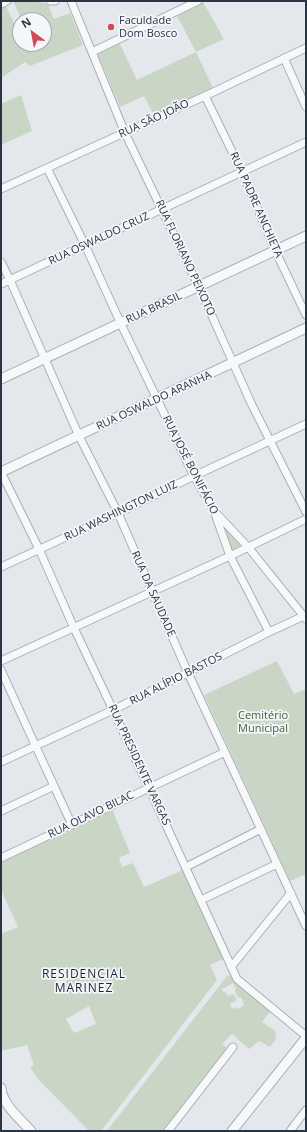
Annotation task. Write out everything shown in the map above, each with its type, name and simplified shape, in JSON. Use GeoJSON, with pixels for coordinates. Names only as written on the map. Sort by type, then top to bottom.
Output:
{"type":"FeatureCollection","features":[{"type":"Feature","properties":{"kind":"street"},"geometry":{"type":"LineString","coordinates":[[1,4],[7,1]]}},
{"type":"Feature","properties":{"kind":"street"},"geometry":{"type":"LineString","coordinates":[[50,1],[55,1]]}},
{"type":"Feature","properties":{"kind":"street","name":"RUA FLORIANO PEIXOTO"},"geometry":{"type":"LineString","coordinates":[[71,1],[125,133],[199,287],[252,403],[306,512]]}},
{"type":"Feature","properties":{"kind":"street"},"geometry":{"type":"LineString","coordinates":[[92,52],[198,1]]}},
{"type":"Feature","properties":{"kind":"street","name":"RUA SÃO JOÃO"},"geometry":{"type":"LineString","coordinates":[[1,189],[125,133],[306,48]]}},
{"type":"Feature","properties":{"kind":"street"},"geometry":{"type":"LineString","coordinates":[[284,58],[306,107]]}},
{"type":"Feature","properties":{"kind":"street","name":"RUA PADRE ANCHIETA"},"geometry":{"type":"LineString","coordinates":[[204,96],[242,172],[275,250],[306,316]]}},
{"type":"Feature","properties":{"kind":"street","name":"RUA OSWALDO CRUZ"},"geometry":{"type":"LineString","coordinates":[[1,284],[306,142]]}},
{"type":"Feature","properties":{"kind":"street","name":"RUA JOSÉ BONIFÁCIO"},"geometry":{"type":"LineString","coordinates":[[47,168],[194,476],[214,510],[230,556],[269,632]]}},
{"type":"Feature","properties":{"kind":"street","name":"RUA BRASIL"},"geometry":{"type":"LineString","coordinates":[[1,379],[306,236]]}},
{"type":"Feature","properties":{"kind":"street","name":"RUA DA SAUDADE"},"geometry":{"type":"LineString","coordinates":[[1,262],[79,436],[118,513],[188,673],[306,926]]}},
{"type":"Feature","properties":{"kind":"street","name":"RUA OSWALDO ARANHA"},"geometry":{"type":"LineString","coordinates":[[1,472],[306,328]]}},
{"type":"Feature","properties":{"kind":"street","name":"RUA WASHINGTON LUIZ"},"geometry":{"type":"LineString","coordinates":[[1,567],[306,424]]}},
{"type":"Feature","properties":{"kind":"street","name":"RUA PRESIDENTE VARGAS"},"geometry":{"type":"LineString","coordinates":[[1,472],[40,549],[74,628],[237,979],[306,1037]]}},
{"type":"Feature","properties":{"kind":"street"},"geometry":{"type":"LineString","coordinates":[[214,510],[248,547],[305,617]]}},
{"type":"Feature","properties":{"kind":"street"},"geometry":{"type":"LineString","coordinates":[[1,661],[230,556],[306,519]]}},
{"type":"Feature","properties":{"kind":"street","name":"RUA ALÍPIO BASTOS"},"geometry":{"type":"LineString","coordinates":[[1,762],[113,710],[269,632],[305,617]]}},
{"type":"Feature","properties":{"kind":"street"},"geometry":{"type":"LineString","coordinates":[[1,670],[72,824]]}},
{"type":"Feature","properties":{"kind":"street","name":"RUA OLAVO BILAC"},"geometry":{"type":"LineString","coordinates":[[1,858],[225,752]]}},
{"type":"Feature","properties":{"kind":"street"},"geometry":{"type":"LineString","coordinates":[[1,811],[54,786]]}},
{"type":"Feature","properties":{"kind":"street"},"geometry":{"type":"LineString","coordinates":[[186,867],[261,829]]}},
{"type":"Feature","properties":{"kind":"street"},"geometry":{"type":"LineString","coordinates":[[201,900],[277,864]]}},
{"type":"Feature","properties":{"kind":"street"},"geometry":{"type":"LineString","coordinates":[[231,966],[291,893]]}},
{"type":"Feature","properties":{"kind":"street"},"geometry":{"type":"LineString","coordinates":[[232,1131],[306,1037]]}},
{"type":"Feature","properties":{"kind":"street"},"geometry":{"type":"LineString","coordinates":[[168,1131],[233,1047]]}},
{"type":"Feature","properties":{"kind":"street"},"geometry":{"type":"LineString","coordinates":[[1,1088],[1,1092],[14,1114],[31,1131]]}},
{"type":"Feature","properties":{"kind":"street"},"geometry":{"type":"LineString","coordinates":[[290,1131],[306,1110]]}},
{"type":"Feature","properties":{"kind":"green space"},"geometry":{"type":"Polygon","coordinates":[[[13,1],[35,1],[48,4],[51,12],[18,12],[13,1]]]}},
{"type":"Feature","properties":{"kind":"green space"},"geometry":{"type":"Polygon","coordinates":[[[203,2],[224,39],[196,52],[176,14],[203,2]]]}},
{"type":"Feature","properties":{"kind":"green space"},"geometry":{"type":"Polygon","coordinates":[[[5,4],[12,19],[12,52],[52,52],[52,14],[54,19],[70,13],[83,45],[30,66],[25,62],[1,78],[1,6],[5,4]]]}},
{"type":"Feature","properties":{"kind":"green space"},"geometry":{"type":"Polygon","coordinates":[[[119,42],[137,80],[196,52],[213,88],[154,115],[144,96],[120,107],[98,55],[101,51],[119,42]]]}},
{"type":"Feature","properties":{"kind":"green space"},"geometry":{"type":"Polygon","coordinates":[[[21,95],[32,131],[1,145],[1,104],[21,95]]]}},
{"type":"Feature","properties":{"kind":"green space"},"geometry":{"type":"Polygon","coordinates":[[[220,521],[241,544],[240,547],[230,551],[220,521]]]}},
{"type":"Feature","properties":{"kind":"green space","name":"Cemitério Municipal"},"geometry":{"type":"Polygon","coordinates":[[[277,661],[294,694],[306,689],[306,874],[290,881],[204,695],[277,661]]]}},
{"type":"Feature","properties":{"kind":"green space"},"geometry":{"type":"Polygon","coordinates":[[[112,809],[130,853],[119,858],[122,867],[133,863],[144,887],[183,870],[225,958],[210,965],[217,980],[101,1131],[89,1131],[38,1079],[30,1067],[34,1065],[27,1045],[1,1051],[1,934],[18,927],[1,890],[1,861],[112,809]],[[62,970],[53,974],[59,985],[67,981],[62,970]],[[89,1006],[66,1019],[74,1033],[96,1024],[89,1006]]]}},
{"type":"Feature","properties":{"kind":"green space"},"geometry":{"type":"Polygon","coordinates":[[[229,975],[271,1010],[262,1022],[275,1031],[276,1039],[270,1047],[259,1041],[249,1049],[232,1034],[222,1044],[226,1047],[225,1051],[163,1131],[107,1131],[229,975]],[[233,983],[222,989],[223,993],[226,992],[228,996],[233,994],[237,1000],[230,1004],[232,1009],[236,1007],[238,1009],[244,1005],[241,997],[238,998],[235,991],[236,988],[233,983]]]}},
{"type":"Feature","properties":{"kind":"place","name":"Faculdade Dom Bosco"},"geometry":{"type":"Point","coordinates":[111,27]}},
{"type":"Feature","properties":{"kind":"district","name":"RESIDENCIAL MARINEZ"},"geometry":{"type":"Point","coordinates":[84,982]}}]}
